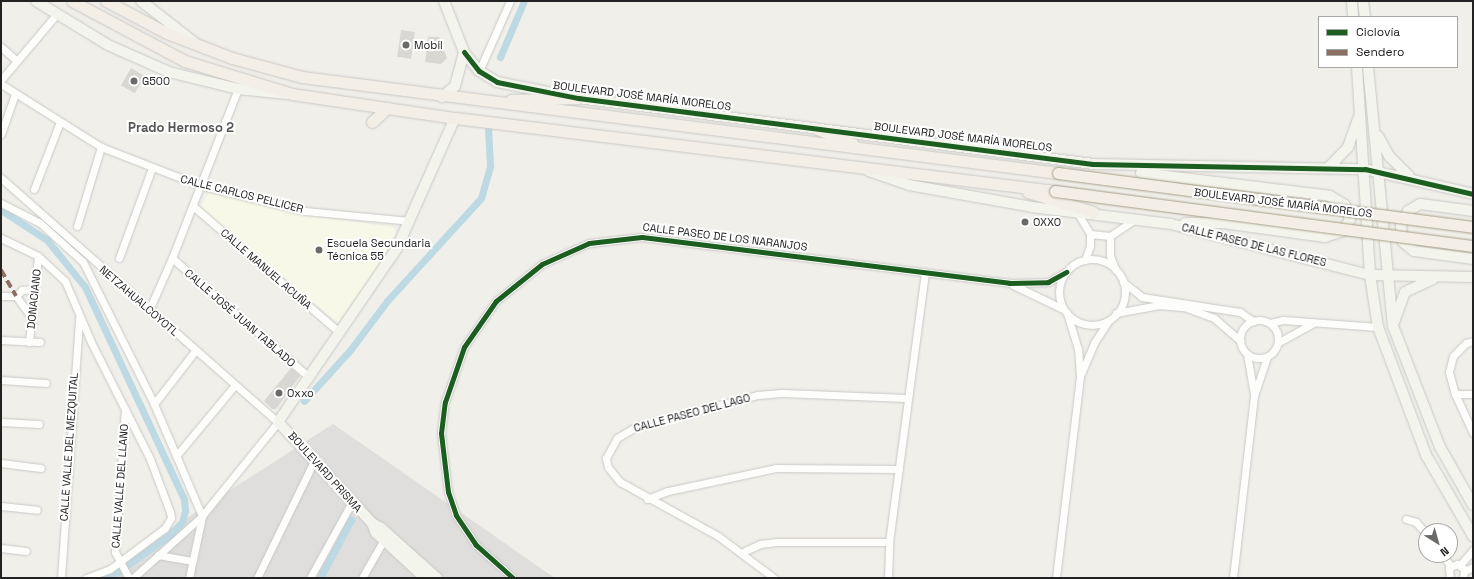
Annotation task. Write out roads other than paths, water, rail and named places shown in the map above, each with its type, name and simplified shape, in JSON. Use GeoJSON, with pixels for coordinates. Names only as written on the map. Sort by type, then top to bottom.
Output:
{"type":"FeatureCollection","features":[{"type":"Feature","properties":{"kind":"main road","name":"BOULEVARD JOSÉ MARÍA MORELOS"},"geometry":{"type":"LineString","coordinates":[[72,1],[185,61],[292,94],[455,118],[863,169],[1055,191],[1473,246]]}},
{"type":"Feature","properties":{"kind":"main road","name":"BOULEVARD JOSÉ MARÍA MORELOS"},"geometry":{"type":"LineString","coordinates":[[106,1],[167,34],[285,73],[442,97],[1058,173],[1473,227]]}},
{"type":"Feature","properties":{"kind":"main road"},"geometry":{"type":"LineString","coordinates":[[471,100],[578,98]]}},
{"type":"Feature","properties":{"kind":"main road"},"geometry":{"type":"LineString","coordinates":[[372,122],[387,108]]}},
{"type":"Feature","properties":{"kind":"main road"},"geometry":{"type":"LineString","coordinates":[[815,128],[866,150]]}},
{"type":"Feature","properties":{"kind":"main road"},"geometry":{"type":"LineString","coordinates":[[1011,186],[1093,212]]}},
{"type":"Feature","properties":{"kind":"street"},"geometry":{"type":"LineString","coordinates":[[36,1],[56,15],[147,63],[194,80],[268,94],[292,94]]}},
{"type":"Feature","properties":{"kind":"street"},"geometry":{"type":"LineString","coordinates":[[141,1],[195,43]]}},
{"type":"Feature","properties":{"kind":"street","name":"BOULEVARD JOSÉ MARÍA MORELOS"},"geometry":{"type":"LineString","coordinates":[[444,1],[464,52],[479,71],[514,88],[578,98],[1093,164],[1209,169],[1329,167],[1365,170],[1410,178],[1473,194]]}},
{"type":"Feature","properties":{"kind":"street"},"geometry":{"type":"LineString","coordinates":[[479,71],[510,1]]}},
{"type":"Feature","properties":{"kind":"street"},"geometry":{"type":"LineString","coordinates":[[1352,1],[1353,16]]}},
{"type":"Feature","properties":{"kind":"street"},"geometry":{"type":"LineString","coordinates":[[1363,1],[1364,16]]}},
{"type":"Feature","properties":{"kind":"street"},"geometry":{"type":"LineString","coordinates":[[1,80],[16,60],[56,15]]}},
{"type":"Feature","properties":{"kind":"street"},"geometry":{"type":"LineString","coordinates":[[1,47],[16,60]]}},
{"type":"Feature","properties":{"kind":"street"},"geometry":{"type":"LineString","coordinates":[[442,97],[455,86],[464,52]]}},
{"type":"Feature","properties":{"kind":"street"},"geometry":{"type":"LineString","coordinates":[[1358,68],[1370,275],[1378,327],[1406,408],[1436,475],[1473,536]]}},
{"type":"Feature","properties":{"kind":"street"},"geometry":{"type":"LineString","coordinates":[[1368,68],[1372,122],[1379,172],[1393,326],[1421,401],[1450,467],[1473,506]]}},
{"type":"Feature","properties":{"kind":"street","name":"CALLE CARLOS PELLICER"},"geometry":{"type":"LineString","coordinates":[[1,84],[101,147],[199,185],[305,210],[410,221]]}},
{"type":"Feature","properties":{"kind":"street"},"geometry":{"type":"LineString","coordinates":[[149,310],[193,206],[199,185],[238,89]]}},
{"type":"Feature","properties":{"kind":"street"},"geometry":{"type":"LineString","coordinates":[[1,134],[16,94]]}},
{"type":"Feature","properties":{"kind":"street"},"geometry":{"type":"LineString","coordinates":[[1329,167],[1348,147],[1361,109]]}},
{"type":"Feature","properties":{"kind":"street"},"geometry":{"type":"LineString","coordinates":[[136,577],[158,555],[202,516],[278,422],[340,333],[381,274],[410,221],[455,118]]}},
{"type":"Feature","properties":{"kind":"street"},"geometry":{"type":"LineString","coordinates":[[34,189],[60,122]]}},
{"type":"Feature","properties":{"kind":"street"},"geometry":{"type":"LineString","coordinates":[[1372,122],[1389,156],[1410,178]]}},
{"type":"Feature","properties":{"kind":"street"},"geometry":{"type":"LineString","coordinates":[[77,226],[101,147]]}},
{"type":"Feature","properties":{"kind":"street"},"geometry":{"type":"LineString","coordinates":[[1093,164],[1137,173],[1330,196],[1345,205],[1350,219],[1342,231],[1325,237],[1224,223],[1171,224]]}},
{"type":"Feature","properties":{"kind":"street"},"geometry":{"type":"LineString","coordinates":[[119,258],[152,168]]}},
{"type":"Feature","properties":{"kind":"street","name":"CALLE PASEO DE LAS FLORES"},"geometry":{"type":"LineString","coordinates":[[863,169],[910,185],[1077,212],[1093,212],[1171,224],[1370,275],[1446,276]]}},
{"type":"Feature","properties":{"kind":"street","name":"NETZAHUALCOYOTL"},"geometry":{"type":"LineString","coordinates":[[1,178],[195,351],[278,422]]}},
{"type":"Feature","properties":{"kind":"street"},"geometry":{"type":"LineString","coordinates":[[1,203],[40,223],[84,262],[154,404],[202,516],[191,562],[189,578]]}},
{"type":"Feature","properties":{"kind":"street"},"geometry":{"type":"LineString","coordinates":[[1473,210],[1420,204],[1408,211],[1401,226],[1403,242],[1414,251],[1473,259]]}},
{"type":"Feature","properties":{"kind":"street","name":"CALLE MANUEL ACUÑA"},"geometry":{"type":"LineString","coordinates":[[193,206],[340,333]]}},
{"type":"Feature","properties":{"kind":"street"},"geometry":{"type":"LineString","coordinates":[[1077,212],[1090,234],[1085,260]]}},
{"type":"Feature","properties":{"kind":"street"},"geometry":{"type":"LineString","coordinates":[[1090,234],[1110,236],[1137,218]]}},
{"type":"Feature","properties":{"kind":"street"},"geometry":{"type":"LineString","coordinates":[[1110,236],[1110,255],[1116,269],[1123,282],[1142,296],[1240,312],[1253,321],[1270,323],[1283,320],[1312,324],[1378,327]]}},
{"type":"Feature","properties":{"kind":"street","name":"CALLE PASEO DE LOS NARANJOS"},"geometry":{"type":"LineString","coordinates":[[513,578],[476,545],[456,515],[448,492],[441,433],[446,396],[464,347],[480,321],[517,282],[542,264],[577,247],[613,238],[642,237],[1009,283],[1048,282],[1066,272]]}},
{"type":"Feature","properties":{"kind":"street"},"geometry":{"type":"LineString","coordinates":[[1,238],[38,256],[65,281],[79,316],[150,459],[171,518],[165,528],[118,563],[86,578]]}},
{"type":"Feature","properties":{"kind":"street","name":"DONACIANO"},"geometry":{"type":"LineString","coordinates":[[29,342],[38,256]]}},
{"type":"Feature","properties":{"kind":"street","name":"CALLE JOSÉ JUAN TABLADO"},"geometry":{"type":"LineString","coordinates":[[172,258],[309,377]]}},
{"type":"Feature","properties":{"kind":"street"},"geometry":{"type":"LineString","coordinates":[[1056,578],[1080,376],[1078,349],[1059,294],[1066,272],[1085,260],[1096,259],[1116,269]]}},
{"type":"Feature","properties":{"kind":"street"},"geometry":{"type":"LineString","coordinates":[[888,578],[890,542],[925,272]]}},
{"type":"Feature","properties":{"kind":"street"},"geometry":{"type":"LineString","coordinates":[[1393,326],[1405,292],[1427,280],[1446,276],[1470,278]]}},
{"type":"Feature","properties":{"kind":"street"},"geometry":{"type":"LineString","coordinates":[[1080,376],[1094,344],[1123,302],[1123,282]]}},
{"type":"Feature","properties":{"kind":"street","name":"CALLE PASEO DE LOS NARANJOS"},"geometry":{"type":"LineString","coordinates":[[1009,283],[1065,311]]}},
{"type":"Feature","properties":{"kind":"street"},"geometry":{"type":"LineString","coordinates":[[1,296],[16,296],[22,290],[34,289]]}},
{"type":"Feature","properties":{"kind":"street"},"geometry":{"type":"LineString","coordinates":[[16,296],[32,318]]}},
{"type":"Feature","properties":{"kind":"street"},"geometry":{"type":"LineString","coordinates":[[1065,311],[1088,324],[1113,316],[1159,305],[1184,307],[1214,318],[1240,341],[1247,354],[1254,396]]}},
{"type":"Feature","properties":{"kind":"street","name":"CALLE VALLE DEL MEZQUITAL"},"geometry":{"type":"LineString","coordinates":[[61,578],[79,316]]}},
{"type":"Feature","properties":{"kind":"street"},"geometry":{"type":"LineString","coordinates":[[1240,341],[1245,325],[1253,321]]}},
{"type":"Feature","properties":{"kind":"street"},"geometry":{"type":"LineString","coordinates":[[1270,323],[1276,328],[1279,342]]}},
{"type":"Feature","properties":{"kind":"street"},"geometry":{"type":"LineString","coordinates":[[1233,578],[1254,396],[1267,357],[1279,342],[1312,324]]}},
{"type":"Feature","properties":{"kind":"street"},"geometry":{"type":"LineString","coordinates":[[1,340],[40,342]]}},
{"type":"Feature","properties":{"kind":"street"},"geometry":{"type":"LineString","coordinates":[[1473,341],[1466,343],[1453,356],[1450,372],[1455,394],[1473,433]]}},
{"type":"Feature","properties":{"kind":"street"},"geometry":{"type":"LineString","coordinates":[[154,404],[195,351]]}},
{"type":"Feature","properties":{"kind":"street"},"geometry":{"type":"LineString","coordinates":[[1247,354],[1260,358],[1267,357]]}},
{"type":"Feature","properties":{"kind":"street"},"geometry":{"type":"LineString","coordinates":[[1,380],[46,384]]}},
{"type":"Feature","properties":{"kind":"street"},"geometry":{"type":"LineString","coordinates":[[176,456],[235,385]]}},
{"type":"Feature","properties":{"kind":"street","name":"CALLE PASEO DEL LAGO"},"geometry":{"type":"LineString","coordinates":[[774,578],[743,552],[647,499],[612,474],[606,458],[617,438],[637,426],[758,395],[781,393],[908,398]]}},
{"type":"Feature","properties":{"kind":"street"},"geometry":{"type":"LineString","coordinates":[[1455,394],[1473,394]]}},
{"type":"Feature","properties":{"kind":"street","name":"CALLE VALLE DEL LLANO"},"geometry":{"type":"LineString","coordinates":[[118,563],[115,537],[126,409]]}},
{"type":"Feature","properties":{"kind":"street"},"geometry":{"type":"LineString","coordinates":[[1,422],[39,424]]}},
{"type":"Feature","properties":{"kind":"street","name":"BOULEVARD PRISMA"},"geometry":{"type":"LineString","coordinates":[[278,422],[425,578]]}},
{"type":"Feature","properties":{"kind":"street"},"geometry":{"type":"LineString","coordinates":[[257,578],[315,460]]}},
{"type":"Feature","properties":{"kind":"street"},"geometry":{"type":"LineString","coordinates":[[1,463],[41,468]]}},
{"type":"Feature","properties":{"kind":"street"},"geometry":{"type":"LineString","coordinates":[[1436,475],[1450,467]]}},
{"type":"Feature","properties":{"kind":"street"},"geometry":{"type":"LineString","coordinates":[[647,499],[668,491],[776,468],[899,470]]}},
{"type":"Feature","properties":{"kind":"street"},"geometry":{"type":"LineString","coordinates":[[310,578],[352,502]]}},
{"type":"Feature","properties":{"kind":"street"},"geometry":{"type":"LineString","coordinates":[[1,506],[37,510]]}},
{"type":"Feature","properties":{"kind":"street"},"geometry":{"type":"LineString","coordinates":[[1406,519],[1416,522],[1418,524]]}},
{"type":"Feature","properties":{"kind":"street"},"geometry":{"type":"LineString","coordinates":[[362,578],[386,537]]}},
{"type":"Feature","properties":{"kind":"street","name":"BOULEVARD PRISMA"},"geometry":{"type":"LineString","coordinates":[[386,537],[437,578]]}},
{"type":"Feature","properties":{"kind":"street"},"geometry":{"type":"LineString","coordinates":[[743,552],[760,544],[777,542],[890,542]]}},
{"type":"Feature","properties":{"kind":"street"},"geometry":{"type":"LineString","coordinates":[[1,548],[26,551]]}},
{"type":"Feature","properties":{"kind":"street"},"geometry":{"type":"LineString","coordinates":[[1451,566],[1460,565],[1473,550]]}},
{"type":"Feature","properties":{"kind":"street"},"geometry":{"type":"LineString","coordinates":[[158,555],[191,562]]}},
{"type":"Feature","properties":{"kind":"street"},"geometry":{"type":"LineString","coordinates":[[118,563],[129,578]]}},
{"type":"Feature","properties":{"kind":"street"},"geometry":{"type":"LineString","coordinates":[[1460,565],[1464,575],[1473,567]]}},
{"type":"Feature","properties":{"kind":"street"},"geometry":{"type":"LineString","coordinates":[[1450,578],[1448,571],[1451,566]]}},
{"type":"Feature","properties":{"kind":"waterway"},"geometry":{"type":"LineString","coordinates":[[500,57],[524,1]]}},
{"type":"Feature","properties":{"kind":"waterway"},"geometry":{"type":"LineString","coordinates":[[304,401],[351,349],[387,301],[481,198],[490,166],[488,129]]}},
{"type":"Feature","properties":{"kind":"waterway"},"geometry":{"type":"LineString","coordinates":[[1,210],[47,240],[85,287],[184,499],[185,511],[182,522],[171,534],[115,574],[104,578]]}},
{"type":"Feature","properties":{"kind":"waterway"},"geometry":{"type":"LineString","coordinates":[[320,578],[351,520]]}},
{"type":"Feature","properties":{"kind":"place","name":"Mobil"},"geometry":{"type":"Point","coordinates":[406,45]}},
{"type":"Feature","properties":{"kind":"place","name":"G500"},"geometry":{"type":"Point","coordinates":[134,81]}},
{"type":"Feature","properties":{"kind":"place","name":"OXXO"},"geometry":{"type":"Point","coordinates":[1025,222]}},
{"type":"Feature","properties":{"kind":"place","name":"Escuela Secundaria Técnica 55"},"geometry":{"type":"Point","coordinates":[319,250]}},
{"type":"Feature","properties":{"kind":"place","name":"Oxxo"},"geometry":{"type":"Point","coordinates":[279,393]}},
{"type":"Feature","properties":{"kind":"district","name":"Prado Hermoso 2"},"geometry":{"type":"Point","coordinates":[181,128]}}]}
